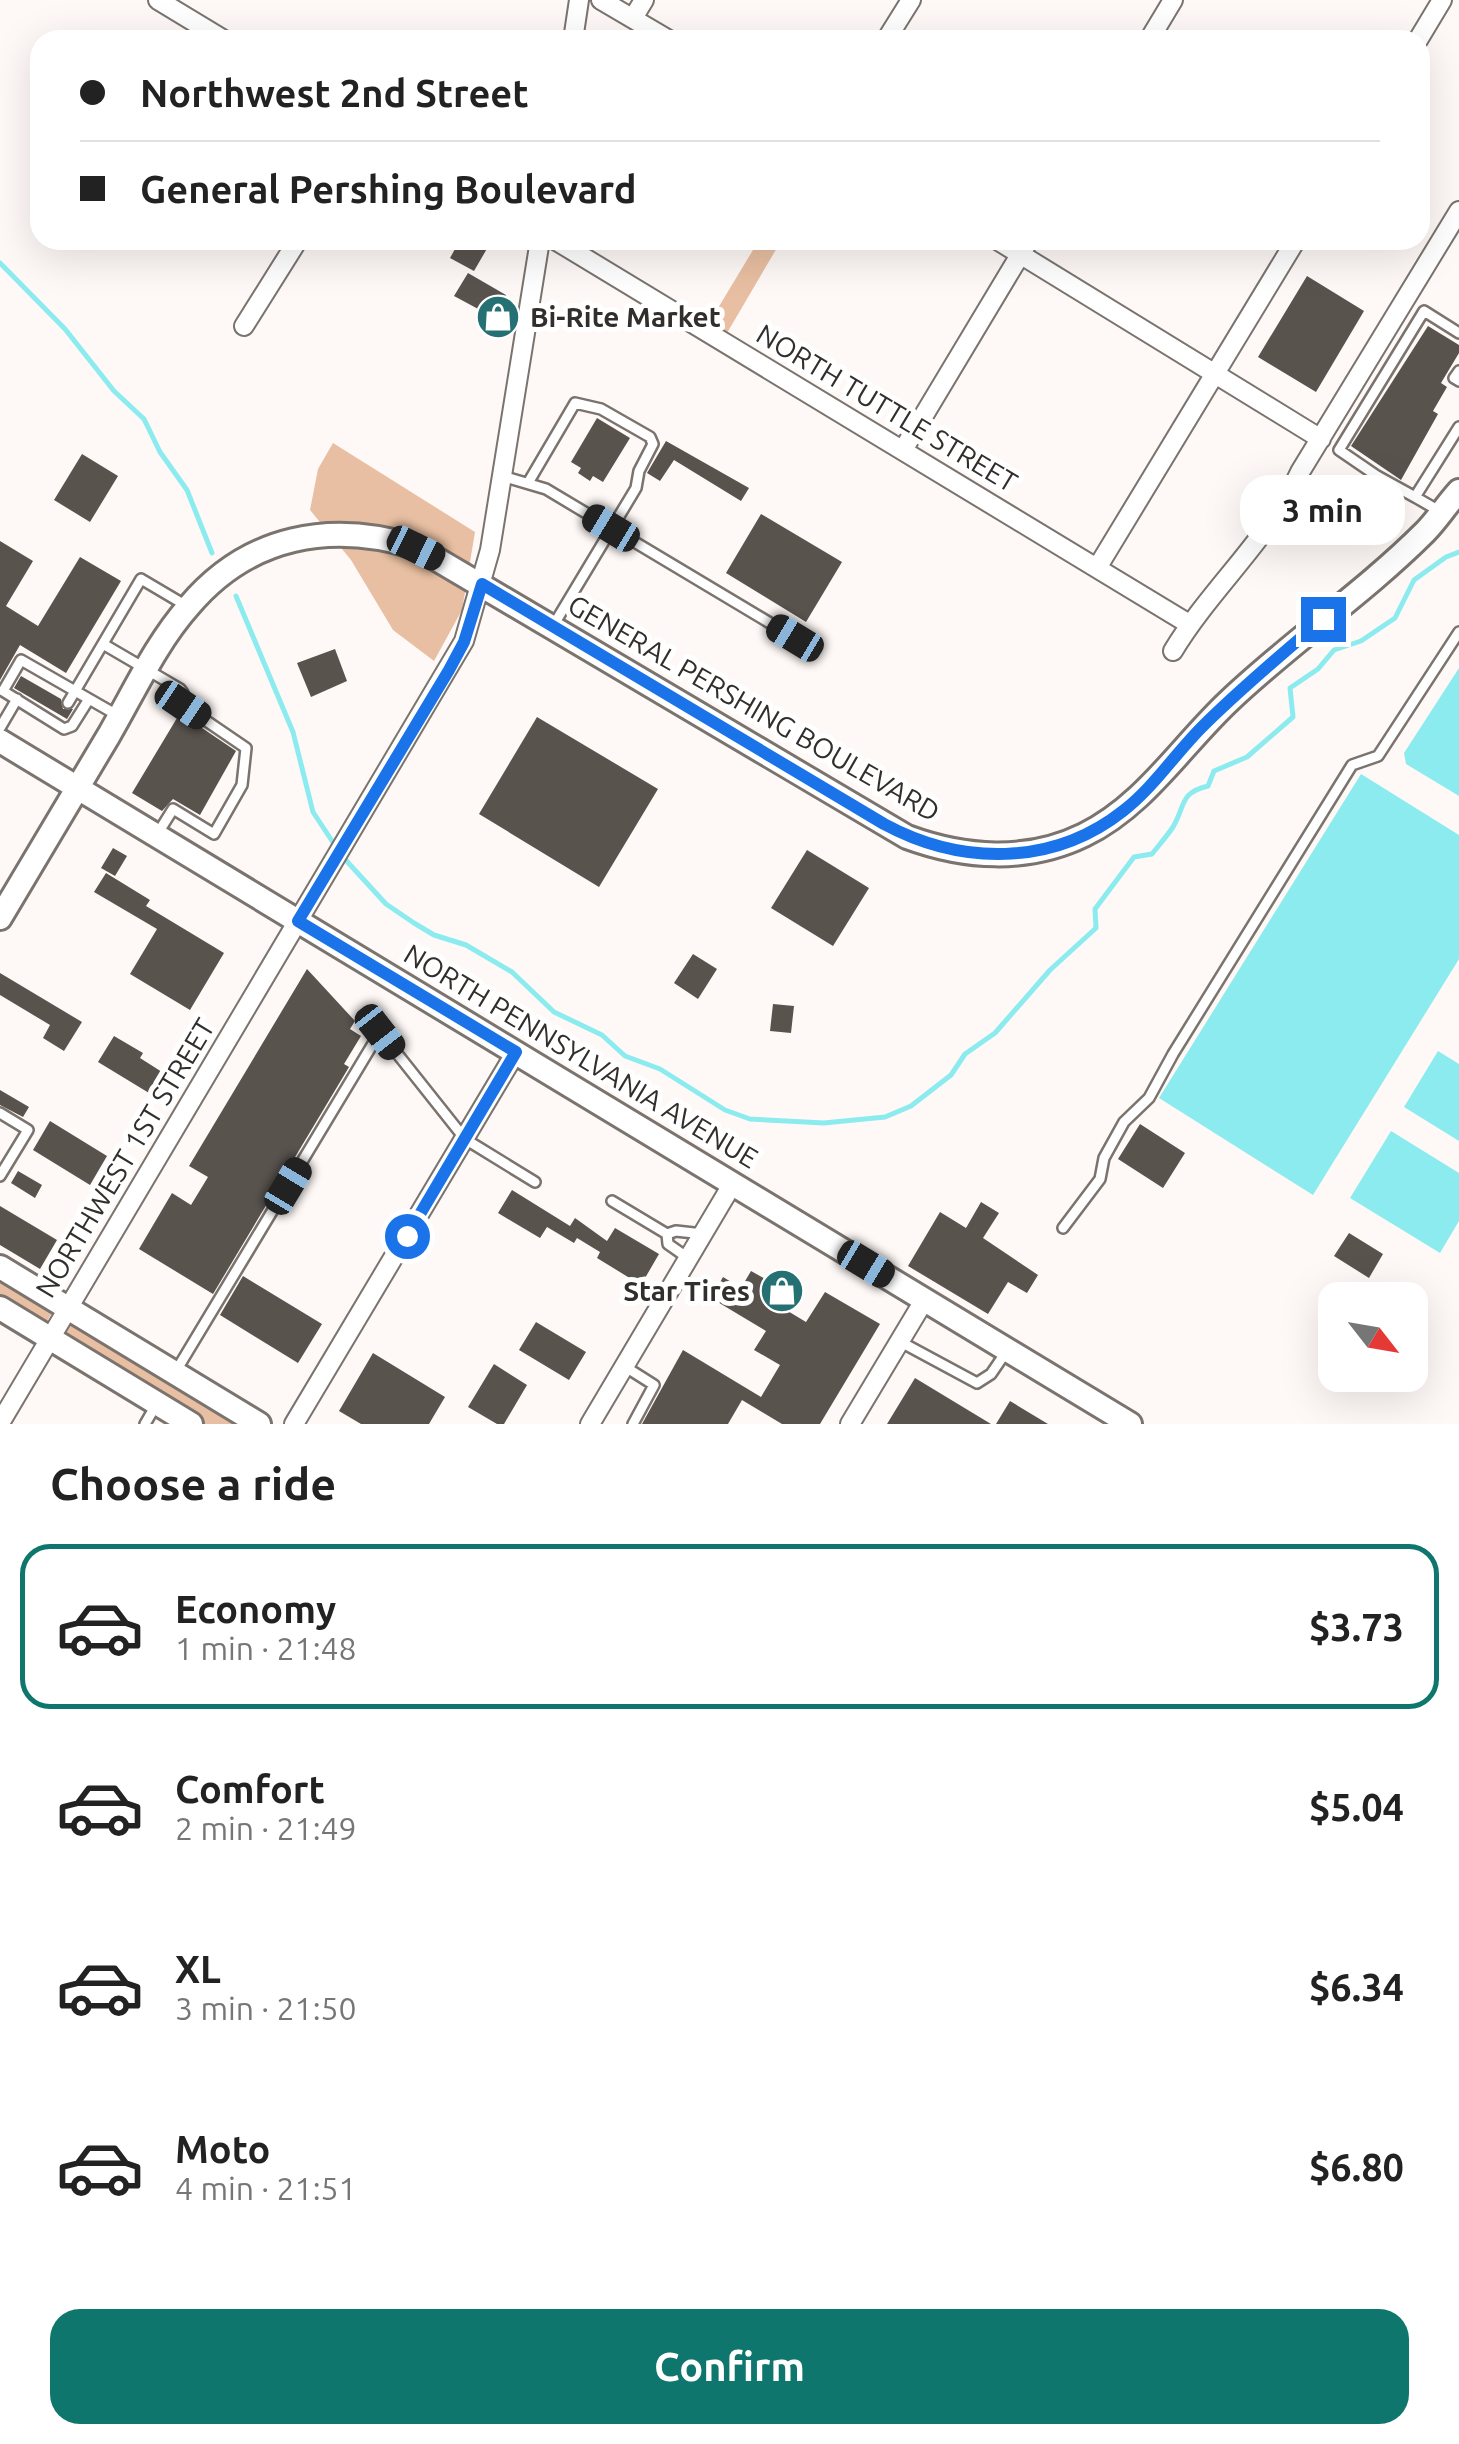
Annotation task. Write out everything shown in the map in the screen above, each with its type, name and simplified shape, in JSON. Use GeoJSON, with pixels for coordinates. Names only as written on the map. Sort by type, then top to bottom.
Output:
{"type":"FeatureCollection","features":[{"type":"Feature","properties":{"kind":"main road","name":"GENERAL PERSHING BOULEVARD"},"geometry":{"type":"LineString","coordinates":[[0,918],[188,607],[219,576],[258,552],[280,544],[333,533],[360,534],[416,548],[907,836],[955,851],[1008,855],[1060,845],[1123,811],[1231,699],[1425,532],[1450,515],[1459,491]]}},
{"type":"Feature","properties":{"kind":"main road","name":"NORTH PENNSYLVANIA AVENUE"},"geometry":{"type":"LineString","coordinates":[[0,741],[925,1299],[1121,1422]]}},
{"type":"Feature","properties":{"kind":"main road"},"geometry":{"type":"LineString","coordinates":[[0,1267],[259,1424]]}},
{"type":"Feature","properties":{"kind":"main road"},"geometry":{"type":"LineString","coordinates":[[0,1308],[191,1424]]}},
{"type":"Feature","properties":{"kind":"street"},"geometry":{"type":"LineString","coordinates":[[574,30],[579,0]]}},
{"type":"Feature","properties":{"kind":"street"},"geometry":{"type":"LineString","coordinates":[[602,0],[653,30]]}},
{"type":"Feature","properties":{"kind":"street"},"geometry":{"type":"LineString","coordinates":[[633,18],[644,0]]}},
{"type":"Feature","properties":{"kind":"street"},"geometry":{"type":"LineString","coordinates":[[892,30],[910,0]]}},
{"type":"Feature","properties":{"kind":"street"},"geometry":{"type":"LineString","coordinates":[[1155,30],[1172,0]]}},
{"type":"Feature","properties":{"kind":"street"},"geometry":{"type":"LineString","coordinates":[[1424,30],[1442,0]]}},
{"type":"Feature","properties":{"kind":"street"},"geometry":{"type":"LineString","coordinates":[[167,2],[209,30]]}},
{"type":"Feature","properties":{"kind":"street"},"geometry":{"type":"LineString","coordinates":[[1173,651],[1189,624],[1284,505],[1300,472],[1459,211]]}},
{"type":"Feature","properties":{"kind":"street"},"geometry":{"type":"LineString","coordinates":[[244,326],[292,250]]}},
{"type":"Feature","properties":{"kind":"street","name":"NORTHWEST 1ST STREET"},"geometry":{"type":"LineString","coordinates":[[0,1423],[464,642],[482,584],[538,250]]}},
{"type":"Feature","properties":{"kind":"street","name":"NORTH TUTTLE STREET"},"geometry":{"type":"LineString","coordinates":[[572,250],[1189,624]]}},
{"type":"Feature","properties":{"kind":"street"},"geometry":{"type":"LineString","coordinates":[[902,450],[1023,250]]}},
{"type":"Feature","properties":{"kind":"street"},"geometry":{"type":"LineString","coordinates":[[1029,250],[1215,374],[1321,438]]}},
{"type":"Feature","properties":{"kind":"street"},"geometry":{"type":"LineString","coordinates":[[1097,568],[1290,250]]}},
{"type":"Feature","properties":{"kind":"street"},"geometry":{"type":"LineString","coordinates":[[294,1424],[516,1052]]}},
{"type":"Feature","properties":{"kind":"street"},"geometry":{"type":"LineString","coordinates":[[599,1421],[624,1366],[733,1184]]}},
{"type":"Feature","properties":{"kind":"street"},"geometry":{"type":"LineString","coordinates":[[850,1424],[925,1299]]}},
{"type":"Feature","properties":{"kind":"lane"},"geometry":{"type":"LineString","coordinates":[[1450,515],[1377,476],[1340,450],[1424,312],[1459,333]]}},
{"type":"Feature","properties":{"kind":"lane"},"geometry":{"type":"LineString","coordinates":[[1459,371],[1454,378],[1459,382]]}},
{"type":"Feature","properties":{"kind":"lane"},"geometry":{"type":"LineString","coordinates":[[528,482],[575,403],[601,409],[650,437],[653,444],[639,471],[636,488],[552,626]]}},
{"type":"Feature","properties":{"kind":"lane"},"geometry":{"type":"LineString","coordinates":[[1415,496],[1459,427]]}},
{"type":"Feature","properties":{"kind":"lane"},"geometry":{"type":"LineString","coordinates":[[502,476],[546,489],[795,638]]}},
{"type":"Feature","properties":{"kind":"lane"},"geometry":{"type":"LineString","coordinates":[[68,703],[141,578],[188,607]]}},
{"type":"Feature","properties":{"kind":"lane"},"geometry":{"type":"LineString","coordinates":[[1063,1228],[1100,1180],[1104,1158],[1124,1122],[1149,1098],[1352,765],[1378,756],[1459,632]]}},
{"type":"Feature","properties":{"kind":"lane"},"geometry":{"type":"LineString","coordinates":[[103,644],[180,689],[184,693],[183,705],[246,748],[242,785],[214,834],[173,809],[156,836]]}},
{"type":"Feature","properties":{"kind":"lane"},"geometry":{"type":"LineString","coordinates":[[89,699],[72,726],[64,729],[58,720],[3,691],[21,660],[120,716]]}},
{"type":"Feature","properties":{"kind":"lane"},"geometry":{"type":"LineString","coordinates":[[34,684],[41,672]]}},
{"type":"Feature","properties":{"kind":"lane"},"geometry":{"type":"LineString","coordinates":[[51,693],[58,681]]}},
{"type":"Feature","properties":{"kind":"lane"},"geometry":{"type":"LineString","coordinates":[[0,728],[22,700]]}},
{"type":"Feature","properties":{"kind":"lane"},"geometry":{"type":"LineString","coordinates":[[175,1373],[380,1032],[464,1139],[536,1182]]}},
{"type":"Feature","properties":{"kind":"lane"},"geometry":{"type":"LineString","coordinates":[[0,1113],[28,1130],[0,1176]]}},
{"type":"Feature","properties":{"kind":"lane"},"geometry":{"type":"LineString","coordinates":[[612,1201],[667,1234],[703,1234]]}},
{"type":"Feature","properties":{"kind":"lane"},"geometry":{"type":"LineString","coordinates":[[667,1234],[668,1244],[688,1258]]}},
{"type":"Feature","properties":{"kind":"lane"},"geometry":{"type":"LineString","coordinates":[[900,1341],[977,1383],[991,1374],[1008,1350]]}},
{"type":"Feature","properties":{"kind":"lane"},"geometry":{"type":"LineString","coordinates":[[624,1366],[654,1385],[633,1424]]}},
{"type":"Feature","properties":{"kind":"lane"},"geometry":{"type":"LineString","coordinates":[[145,1424],[157,1403]]}},
{"type":"Feature","properties":{"kind":"shaded area"},"geometry":{"type":"Polygon","coordinates":[[[753,250],[776,250],[727,333],[709,323],[753,250]]]}},
{"type":"Feature","properties":{"kind":"shaded area"},"geometry":{"type":"Polygon","coordinates":[[[333,443],[475,532],[462,610],[434,661],[393,630],[351,560],[310,510],[318,469],[333,443]]]}},
{"type":"Feature","properties":{"kind":"shaded area"},"geometry":{"type":"Polygon","coordinates":[[[0,1276],[53,1311],[45,1325],[0,1300],[0,1276]]]}},
{"type":"Feature","properties":{"kind":"shaded area"},"geometry":{"type":"Polygon","coordinates":[[[71,1321],[246,1424],[205,1424],[63,1339],[71,1321]]]}},
{"type":"Feature","properties":{"kind":"water"},"geometry":{"type":"Polygon","coordinates":[[[1459,668],[1459,796],[1406,764],[1404,753],[1459,668]]]}},
{"type":"Feature","properties":{"kind":"water"},"geometry":{"type":"Polygon","coordinates":[[[1361,774],[1459,835],[1459,959],[1313,1195],[1159,1098],[1361,774]]]}},
{"type":"Feature","properties":{"kind":"water"},"geometry":{"type":"Polygon","coordinates":[[[1438,1051],[1459,1064],[1459,1141],[1404,1107],[1438,1051]]]}},
{"type":"Feature","properties":{"kind":"water"},"geometry":{"type":"Polygon","coordinates":[[[1391,1131],[1459,1173],[1459,1221],[1440,1253],[1350,1198],[1391,1131]]]}},
{"type":"Feature","properties":{"kind":"building"},"geometry":{"type":"Polygon","coordinates":[[[454,250],[486,250],[474,271],[450,258],[454,250]]]}},
{"type":"Feature","properties":{"kind":"building"},"geometry":{"type":"Polygon","coordinates":[[[468,273],[506,295],[493,317],[454,296],[468,273]]]}},
{"type":"Feature","properties":{"kind":"building"},"geometry":{"type":"Polygon","coordinates":[[[1307,276],[1364,311],[1316,392],[1258,357],[1307,276]]]}},
{"type":"Feature","properties":{"kind":"building"},"geometry":{"type":"Polygon","coordinates":[[[1428,326],[1459,345],[1459,353],[1441,383],[1447,387],[1433,411],[1438,414],[1401,480],[1351,446],[1428,326]]]}},
{"type":"Feature","properties":{"kind":"building"},"geometry":{"type":"Polygon","coordinates":[[[597,418],[630,438],[603,482],[593,476],[590,481],[571,462],[597,418]]]}},
{"type":"Feature","properties":{"kind":"building"},"geometry":{"type":"Polygon","coordinates":[[[666,441],[749,488],[741,501],[674,460],[660,481],[647,473],[666,441]]]}},
{"type":"Feature","properties":{"kind":"building"},"geometry":{"type":"Polygon","coordinates":[[[82,454],[118,476],[90,522],[54,500],[82,454]]]}},
{"type":"Feature","properties":{"kind":"building"},"geometry":{"type":"Polygon","coordinates":[[[761,514],[842,562],[806,622],[726,573],[761,514]]]}},
{"type":"Feature","properties":{"kind":"building"},"geometry":{"type":"Polygon","coordinates":[[[0,541],[33,561],[6,606],[38,626],[80,557],[121,581],[66,673],[20,645],[0,680],[0,541]]]}},
{"type":"Feature","properties":{"kind":"building"},"geometry":{"type":"Polygon","coordinates":[[[335,649],[347,681],[311,697],[297,663],[335,649]]]}},
{"type":"Feature","properties":{"kind":"building"},"geometry":{"type":"Polygon","coordinates":[[[21,676],[61,699],[63,709],[73,709],[67,719],[14,688],[21,676]]]}},
{"type":"Feature","properties":{"kind":"building"},"geometry":{"type":"Polygon","coordinates":[[[180,713],[236,751],[200,815],[173,799],[162,811],[132,793],[180,713]]]}},
{"type":"Feature","properties":{"kind":"building"},"geometry":{"type":"Polygon","coordinates":[[[537,717],[658,789],[599,887],[479,814],[537,717]]]}},
{"type":"Feature","properties":{"kind":"building"},"geometry":{"type":"Polygon","coordinates":[[[113,848],[127,856],[115,876],[101,868],[113,848]]]}},
{"type":"Feature","properties":{"kind":"building"},"geometry":{"type":"Polygon","coordinates":[[[807,850],[869,888],[833,946],[771,908],[807,850]]]}},
{"type":"Feature","properties":{"kind":"building"},"geometry":{"type":"Polygon","coordinates":[[[106,873],[150,900],[146,906],[224,953],[190,1010],[130,974],[157,929],[94,892],[106,873]]]}},
{"type":"Feature","properties":{"kind":"building"},"geometry":{"type":"Polygon","coordinates":[[[693,954],[717,969],[698,999],[674,983],[693,954]]]}},
{"type":"Feature","properties":{"kind":"building"},"geometry":{"type":"Polygon","coordinates":[[[307,969],[355,1021],[350,1029],[361,1036],[344,1064],[349,1067],[213,1294],[139,1249],[172,1193],[191,1205],[208,1177],[189,1166],[307,969]]]}},
{"type":"Feature","properties":{"kind":"building"},"geometry":{"type":"Polygon","coordinates":[[[0,973],[82,1022],[64,1051],[43,1038],[50,1025],[0,995],[0,973]]]}},
{"type":"Feature","properties":{"kind":"building"},"geometry":{"type":"Polygon","coordinates":[[[773,1004],[794,1006],[791,1033],[770,1031],[773,1004]]]}},
{"type":"Feature","properties":{"kind":"building"},"geometry":{"type":"Polygon","coordinates":[[[114,1036],[143,1053],[140,1058],[162,1072],[149,1093],[98,1062],[114,1036]]]}},
{"type":"Feature","properties":{"kind":"building"},"geometry":{"type":"Polygon","coordinates":[[[0,1090],[29,1107],[23,1117],[0,1105],[0,1090]]]}},
{"type":"Feature","properties":{"kind":"building"},"geometry":{"type":"Polygon","coordinates":[[[50,1121],[107,1156],[90,1185],[33,1150],[50,1121]]]}},
{"type":"Feature","properties":{"kind":"building"},"geometry":{"type":"Polygon","coordinates":[[[1140,1124],[1185,1153],[1163,1188],[1118,1159],[1140,1124]]]}},
{"type":"Feature","properties":{"kind":"building"},"geometry":{"type":"Polygon","coordinates":[[[18,1171],[42,1185],[35,1198],[11,1183],[18,1171]]]}},
{"type":"Feature","properties":{"kind":"building"},"geometry":{"type":"Polygon","coordinates":[[[512,1190],[570,1226],[575,1218],[607,1241],[615,1228],[659,1254],[641,1285],[597,1258],[600,1252],[577,1238],[574,1243],[547,1227],[540,1238],[498,1213],[512,1190]]]}},
{"type":"Feature","properties":{"kind":"building"},"geometry":{"type":"Polygon","coordinates":[[[981,1202],[999,1213],[983,1238],[1038,1275],[1027,1293],[1008,1282],[988,1314],[908,1266],[940,1212],[966,1228],[981,1202]]]}},
{"type":"Feature","properties":{"kind":"building"},"geometry":{"type":"Polygon","coordinates":[[[0,1206],[57,1240],[40,1269],[0,1245],[0,1206]]]}},
{"type":"Feature","properties":{"kind":"building"},"geometry":{"type":"Polygon","coordinates":[[[1349,1233],[1383,1254],[1369,1278],[1334,1256],[1349,1233]]]}},
{"type":"Feature","properties":{"kind":"building"},"geometry":{"type":"Polygon","coordinates":[[[751,1271],[769,1281],[761,1295],[806,1322],[825,1292],[880,1324],[820,1424],[782,1424],[742,1400],[728,1424],[642,1424],[683,1350],[761,1397],[780,1365],[754,1350],[766,1331],[711,1298],[723,1277],[741,1288],[751,1271]]]}},
{"type":"Feature","properties":{"kind":"building"},"geometry":{"type":"Polygon","coordinates":[[[243,1276],[322,1324],[298,1363],[220,1315],[243,1276]]]}},
{"type":"Feature","properties":{"kind":"building"},"geometry":{"type":"Polygon","coordinates":[[[536,1322],[586,1352],[569,1380],[519,1350],[536,1322]]]}},
{"type":"Feature","properties":{"kind":"building"},"geometry":{"type":"Polygon","coordinates":[[[373,1353],[445,1397],[429,1424],[361,1424],[339,1411],[373,1353]]]}},
{"type":"Feature","properties":{"kind":"building"},"geometry":{"type":"Polygon","coordinates":[[[494,1364],[527,1385],[504,1424],[468,1407],[494,1364]]]}},
{"type":"Feature","properties":{"kind":"building"},"geometry":{"type":"Polygon","coordinates":[[[915,1378],[991,1424],[887,1424],[915,1378]]]}},
{"type":"Feature","properties":{"kind":"building"},"geometry":{"type":"Polygon","coordinates":[[[1010,1401],[1048,1424],[996,1424],[1010,1401]]]}},
{"type":"Feature","properties":{"kind":"waterway"},"geometry":{"type":"LineString","coordinates":[[0,263],[65,329],[114,391],[144,419],[160,452],[187,490],[212,553]]}},
{"type":"Feature","properties":{"kind":"waterway"},"geometry":{"type":"LineString","coordinates":[[342,856],[386,904],[414,923],[434,935],[466,945],[512,972],[554,1012],[602,1035],[625,1056],[660,1069],[725,1110],[750,1119],[824,1123],[885,1117],[911,1106],[951,1075],[965,1054],[995,1033],[1050,970],[1096,928],[1095,909],[1134,857],[1152,854],[1173,827],[1188,796],[1208,786],[1214,771],[1247,757],[1293,717],[1290,688],[1318,669],[1334,650],[1361,641],[1395,618],[1414,580],[1459,552]]}},
{"type":"Feature","properties":{"kind":"waterway"},"geometry":{"type":"LineString","coordinates":[[236,596],[293,732],[313,812],[336,847]]}},
{"type":"Feature","properties":{"kind":"place","name":"Bi-Rite Market"},"geometry":{"type":"Point","coordinates":[498,317]}},
{"type":"Feature","properties":{"kind":"place","name":"Star Tires"},"geometry":{"type":"Point","coordinates":[782,1291]}},
{"type":"Feature","properties":{"kind":"route"},"geometry":{"type":"LineString","coordinates":[[407,1236],[516,1052],[298,921],[449,670],[464,642],[482,584],[884,824],[930,846],[978,855],[1008,855],[1060,845],[1123,811],[1200,728],[1323,619]]}}]}
